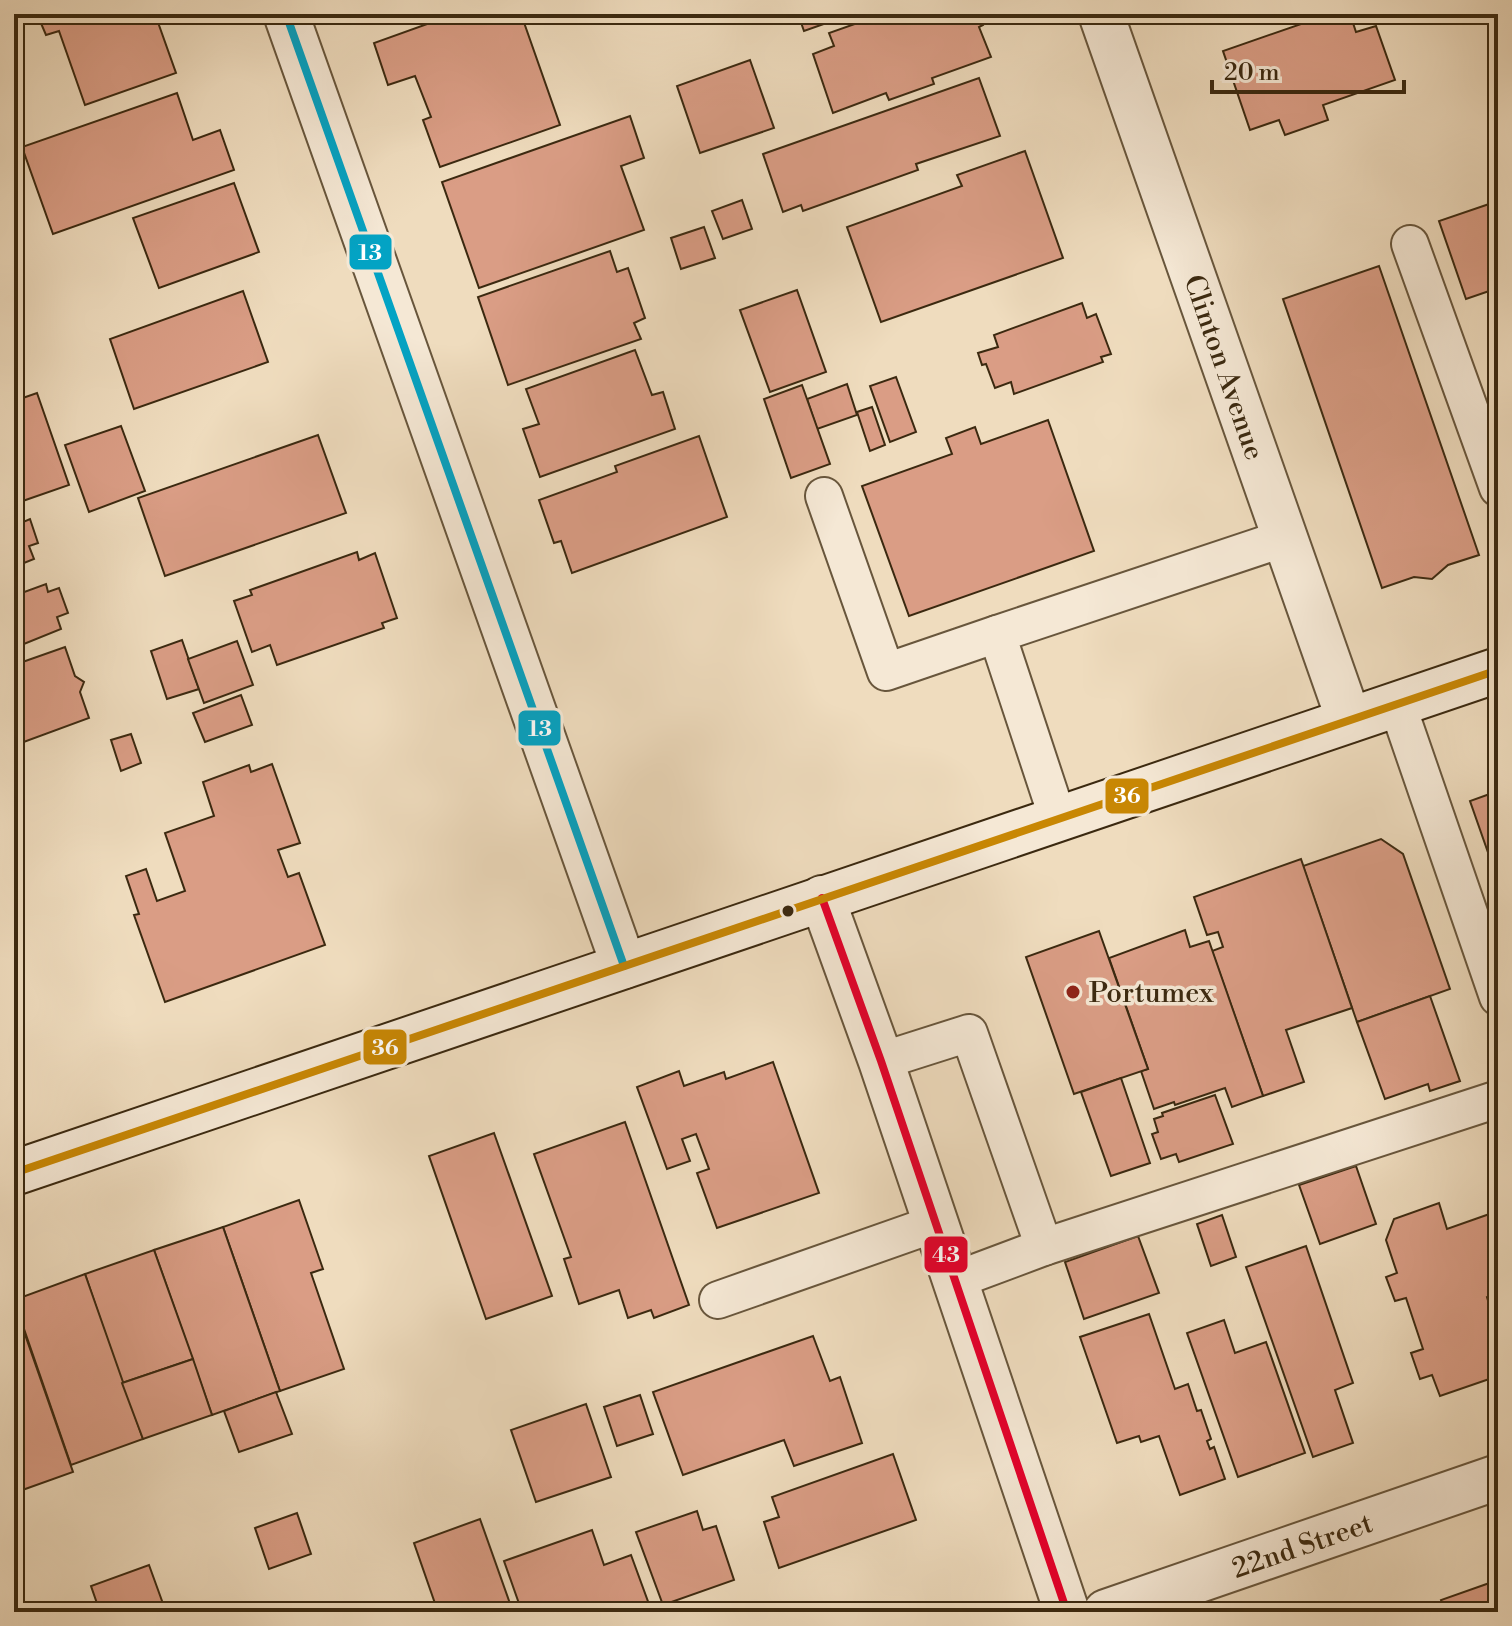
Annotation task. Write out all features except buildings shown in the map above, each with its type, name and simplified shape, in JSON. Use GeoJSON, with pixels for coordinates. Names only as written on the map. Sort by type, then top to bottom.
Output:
{"type":"FeatureCollection","features":[{"type":"Feature","properties":{"kind":"street"},"geometry":{"type":"LineString","coordinates":[[286,14],[624,966]]}},
{"type":"Feature","properties":{"kind":"street","name":"Clinton Avenue"},"geometry":{"type":"LineString","coordinates":[[1101,14],[1349,720]]}},
{"type":"Feature","properties":{"kind":"street"},"geometry":{"type":"LineString","coordinates":[[14,1173],[1498,670]]}},
{"type":"Feature","properties":{"kind":"street"},"geometry":{"type":"LineString","coordinates":[[822,898],[881,1061],[1067,1612]]}},
{"type":"Feature","properties":{"kind":"street","name":"22nd Street"},"geometry":{"type":"LineString","coordinates":[[1106,1612],[1498,1477]]}},
{"type":"Feature","properties":{"kind":"lane"},"geometry":{"type":"LineString","coordinates":[[1410,244],[1498,488]]}},
{"type":"Feature","properties":{"kind":"lane"},"geometry":{"type":"LineString","coordinates":[[824,496],[886,672],[1285,538]]}},
{"type":"Feature","properties":{"kind":"lane"},"geometry":{"type":"LineString","coordinates":[[997,634],[1058,819]]}},
{"type":"Feature","properties":{"kind":"lane"},"geometry":{"type":"LineString","coordinates":[[1397,704],[1498,997]]}},
{"type":"Feature","properties":{"kind":"lane"},"geometry":{"type":"LineString","coordinates":[[881,1061],[969,1033],[1044,1247]]}},
{"type":"Feature","properties":{"kind":"lane"},"geometry":{"type":"LineString","coordinates":[[953,1281],[1044,1247],[1498,1099]]}},
{"type":"Feature","properties":{"kind":"lane"},"geometry":{"type":"LineString","coordinates":[[718,1300],[934,1224]]}},
{"type":"Feature","properties":{"kind":"transit line","name":"13"},"geometry":{"type":"LineString","coordinates":[[286,14],[624,966]]}},
{"type":"Feature","properties":{"kind":"transit line","name":"36"},"geometry":{"type":"LineString","coordinates":[[14,1173],[1498,670]]}},
{"type":"Feature","properties":{"kind":"transit line","name":"43"},"geometry":{"type":"LineString","coordinates":[[822,898],[881,1061],[1067,1612]]}},
{"type":"Feature","properties":{"kind":"place","name":"Portumex"},"geometry":{"type":"Point","coordinates":[1073,992]}}]}
